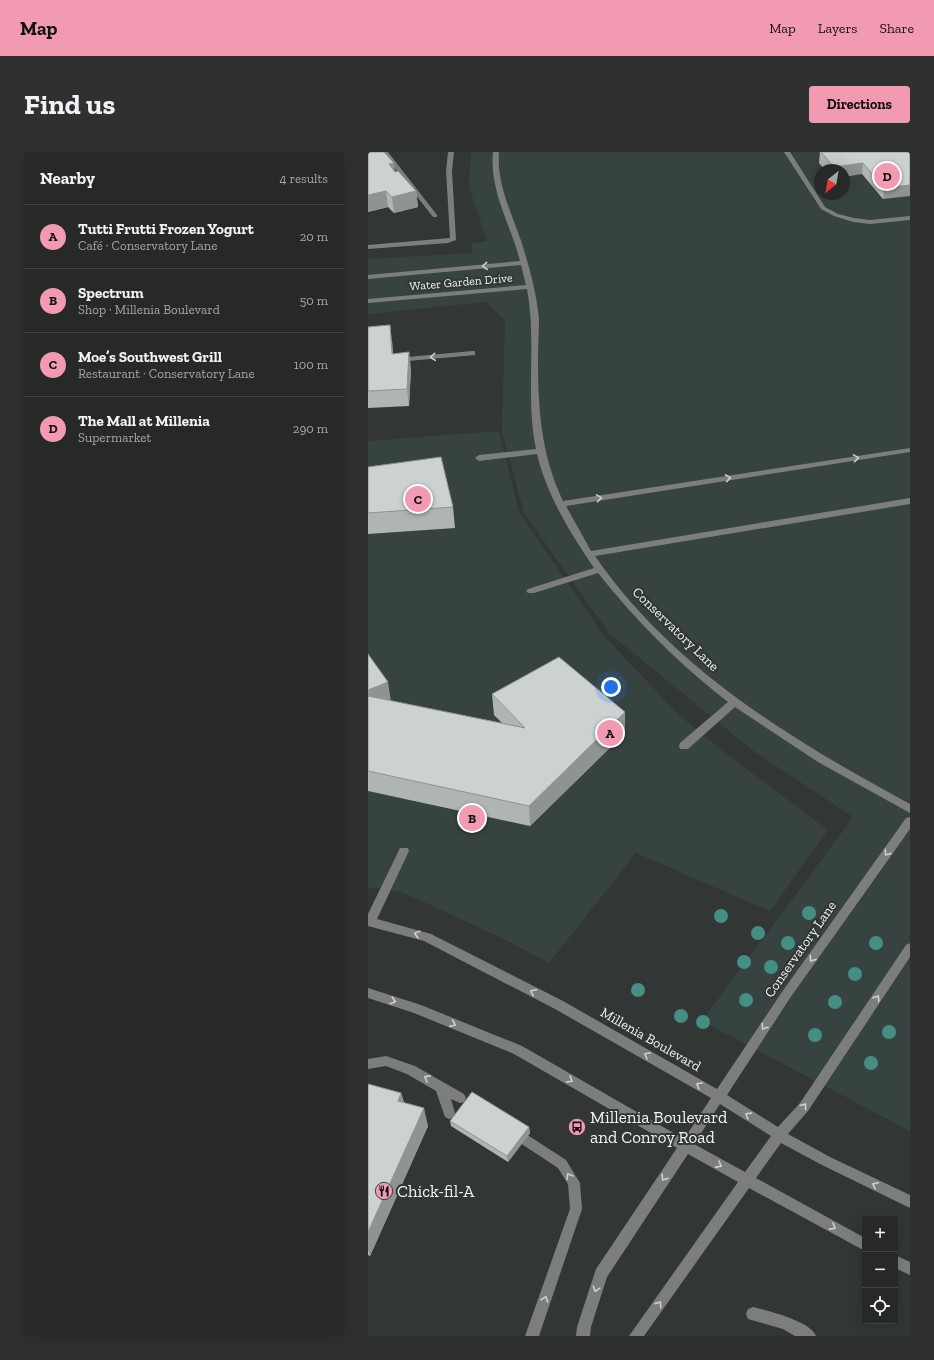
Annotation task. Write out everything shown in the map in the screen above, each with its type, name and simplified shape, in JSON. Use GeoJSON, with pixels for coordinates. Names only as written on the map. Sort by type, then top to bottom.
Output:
{"type":"FeatureCollection","features":[{"type":"Feature","properties":{"kind":"street"},"geometry":{"type":"LineString","coordinates":[[385,152],[435,216]]}},
{"type":"Feature","properties":{"kind":"street"},"geometry":{"type":"LineString","coordinates":[[368,247],[448,242],[454,239],[449,179],[450,152]]}},
{"type":"Feature","properties":{"kind":"street","name":"Water Garden Drive"},"geometry":{"type":"LineString","coordinates":[[368,301],[530,288],[517,238],[500,195],[495,160],[496,152]]}},
{"type":"Feature","properties":{"kind":"street"},"geometry":{"type":"LineString","coordinates":[[787,152],[823,208],[836,215],[853,220],[870,222],[910,218]]}},
{"type":"Feature","properties":{"kind":"street"},"geometry":{"type":"LineString","coordinates":[[383,160],[390,159]]}},
{"type":"Feature","properties":{"kind":"street","name":"Water Garden Drive"},"geometry":{"type":"LineString","coordinates":[[368,277],[524,263]]}},
{"type":"Feature","properties":{"kind":"street","name":"Conservatory Lane"},"geometry":{"type":"LineString","coordinates":[[530,288],[535,313],[534,410],[541,450],[561,504],[588,554],[621,598],[655,634],[734,703],[790,741],[854,779],[910,808]]}},
{"type":"Feature","properties":{"kind":"street"},"geometry":{"type":"LineString","coordinates":[[394,360],[472,353]]}},
{"type":"Feature","properties":{"kind":"street"},"geometry":{"type":"LineString","coordinates":[[480,458],[541,450]]}},
{"type":"Feature","properties":{"kind":"street"},"geometry":{"type":"LineString","coordinates":[[561,504],[910,450]]}},
{"type":"Feature","properties":{"kind":"street"},"geometry":{"type":"LineString","coordinates":[[588,554],[910,501]]}},
{"type":"Feature","properties":{"kind":"street"},"geometry":{"type":"LineString","coordinates":[[531,591],[600,569]]}},
{"type":"Feature","properties":{"kind":"street"},"geometry":{"type":"LineString","coordinates":[[684,746],[734,703]]}},
{"type":"Feature","properties":{"kind":"street","name":"Conservatory Lane"},"geometry":{"type":"LineString","coordinates":[[583,1336],[584,1327],[600,1274],[786,995],[910,821]]}},
{"type":"Feature","properties":{"kind":"street"},"geometry":{"type":"LineString","coordinates":[[369,921],[404,851]]}},
{"type":"Feature","properties":{"kind":"street","name":"Millenia Boulevard"},"geometry":{"type":"LineString","coordinates":[[369,921],[427,936],[588,1020],[718,1096],[778,1135],[833,1165],[910,1202]]}},
{"type":"Feature","properties":{"kind":"street"},"geometry":{"type":"LineString","coordinates":[[636,1336],[748,1180],[778,1135],[804,1107],[910,948]]}},
{"type":"Feature","properties":{"kind":"street"},"geometry":{"type":"LineString","coordinates":[[368,993],[417,1009],[518,1050],[685,1146],[862,1243]]}},
{"type":"Feature","properties":{"kind":"street"},"geometry":{"type":"LineString","coordinates":[[368,1064],[386,1060],[411,1070],[460,1098]]}},
{"type":"Feature","properties":{"kind":"street"},"geometry":{"type":"LineString","coordinates":[[441,1086],[449,1113]]}},
{"type":"Feature","properties":{"kind":"street"},"geometry":{"type":"LineString","coordinates":[[515,1133],[562,1164],[574,1183],[576,1210],[532,1336]]}},
{"type":"Feature","properties":{"kind":"street"},"geometry":{"type":"LineString","coordinates":[[512,1148],[534,1146]]}},
{"type":"Feature","properties":{"kind":"street"},"geometry":{"type":"LineString","coordinates":[[898,1263],[910,1269]]}},
{"type":"Feature","properties":{"kind":"street"},"geometry":{"type":"LineString","coordinates":[[753,1314],[785,1323],[809,1336]]}},
{"type":"Feature","properties":{"kind":"shaded area"},"geometry":{"type":"Polygon","coordinates":[[[471,152],[910,152],[910,1131],[702,1021],[853,817],[752,750],[609,633],[524,513],[502,432],[505,320],[486,302],[368,314],[368,259],[472,253],[471,244],[487,241],[469,187],[471,152]]]}},
{"type":"Feature","properties":{"kind":"shaded area"},"geometry":{"type":"Polygon","coordinates":[[[499,431],[519,512],[604,636],[678,714],[725,753],[828,830],[770,911],[636,853],[549,963],[502,938],[402,892],[368,887],[368,441],[499,431]]]}},
{"type":"Feature","properties":{"kind":"building"},"geometry":{"type":"Polygon","coordinates":[[[368,152],[384,152],[394,163],[389,164],[395,172],[398,171],[416,191],[392,197],[386,191],[368,195],[368,152]]]}},
{"type":"Feature","properties":{"kind":"building"},"geometry":{"type":"Polygon","coordinates":[[[821,152],[910,152],[910,185],[884,188],[863,163],[850,165],[831,164],[821,152]]]}},
{"type":"Feature","properties":{"kind":"building"},"geometry":{"type":"Polygon","coordinates":[[[390,325],[392,354],[409,352],[407,389],[368,391],[368,327],[390,325]]]}},
{"type":"Feature","properties":{"kind":"building"},"geometry":{"type":"Polygon","coordinates":[[[441,457],[453,507],[368,513],[368,467],[441,457]]]}},
{"type":"Feature","properties":{"kind":"building"},"geometry":{"type":"Polygon","coordinates":[[[368,654],[388,682],[368,690],[368,654]]]}},
{"type":"Feature","properties":{"kind":"building"},"geometry":{"type":"Polygon","coordinates":[[[559,657],[625,712],[529,806],[368,771],[368,696],[525,728],[492,694],[559,657]]]}},
{"type":"Feature","properties":{"kind":"building","name":"Chick-fil-A"},"geometry":{"type":"Polygon","coordinates":[[[368,1084],[401,1093],[398,1101],[424,1108],[368,1232],[368,1084]]]}},
{"type":"Feature","properties":{"kind":"building"},"geometry":{"type":"Polygon","coordinates":[[[472,1092],[529,1127],[507,1156],[450,1121],[472,1092]]]}},
{"type":"Feature","properties":{"kind":"place","name":"The Mall at Millenia"},"geometry":{"type":"Point","coordinates":[887,176]}},
{"type":"Feature","properties":{"kind":"place","name":"Moe’s Southwest Grill"},"geometry":{"type":"Point","coordinates":[418,499]}},
{"type":"Feature","properties":{"kind":"place","name":"Tutti Frutti Frozen Yogurt"},"geometry":{"type":"Point","coordinates":[610,733]}},
{"type":"Feature","properties":{"kind":"place","name":"Spectrum"},"geometry":{"type":"Point","coordinates":[472,818]}},
{"type":"Feature","properties":{"kind":"place","name":"Millenia Boulevard and Conroy Road"},"geometry":{"type":"Point","coordinates":[577,1127]}},
{"type":"Feature","properties":{"kind":"place","name":"Chick-fil-A"},"geometry":{"type":"Point","coordinates":[384,1191]}}]}
